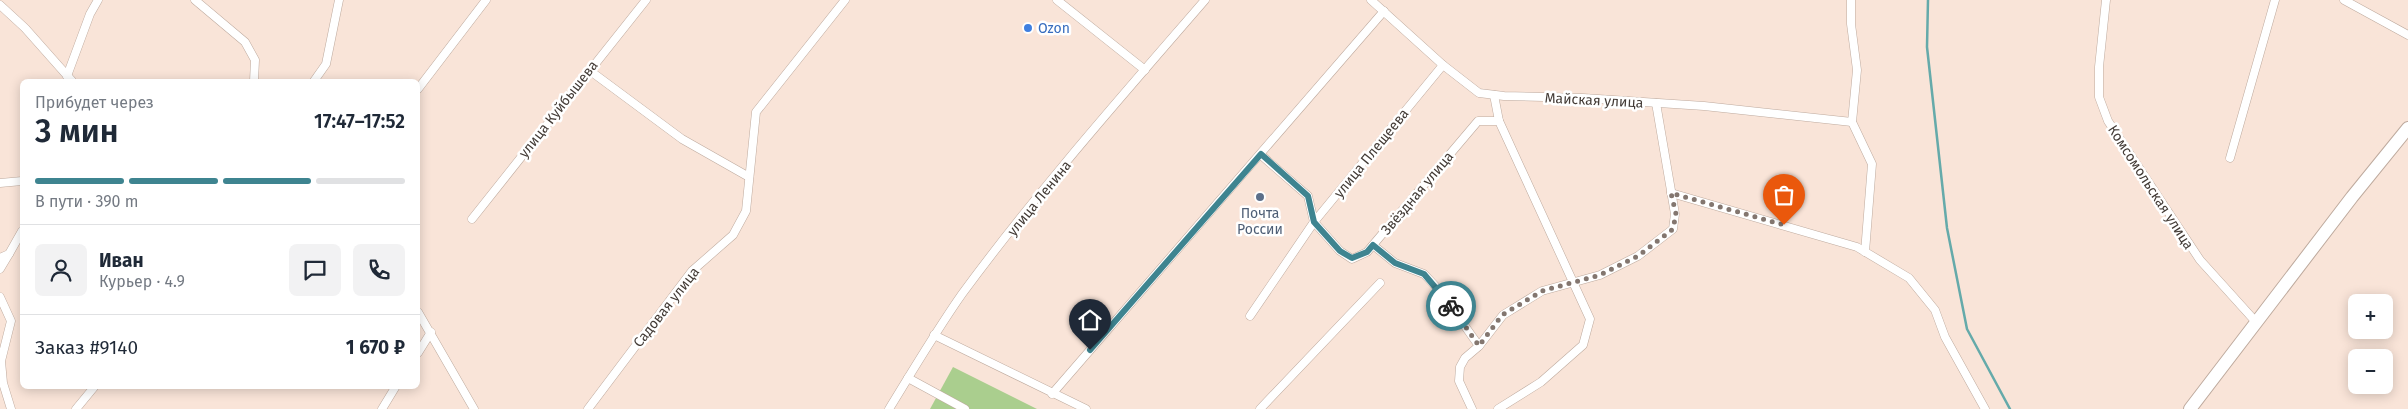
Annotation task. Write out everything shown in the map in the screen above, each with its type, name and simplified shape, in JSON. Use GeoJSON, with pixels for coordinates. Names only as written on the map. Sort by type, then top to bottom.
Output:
{"type":"FeatureCollection","features":[{"type":"Feature","properties":{"kind":"main road"},"geometry":{"type":"LineString","coordinates":[[2190,409],[2408,128]]}},
{"type":"Feature","properties":{"kind":"street"},"geometry":{"type":"LineString","coordinates":[[70,79],[90,14],[98,0]]}},
{"type":"Feature","properties":{"kind":"street"},"geometry":{"type":"LineString","coordinates":[[195,0],[245,42],[255,60],[254,79]]}},
{"type":"Feature","properties":{"kind":"street"},"geometry":{"type":"LineString","coordinates":[[315,79],[326,64],[339,0]]}},
{"type":"Feature","properties":{"kind":"street"},"geometry":{"type":"LineString","coordinates":[[420,87],[486,0]]}},
{"type":"Feature","properties":{"kind":"street","name":"улица Куйбышева"},"geometry":{"type":"LineString","coordinates":[[472,219],[588,70],[646,0]]}},
{"type":"Feature","properties":{"kind":"street","name":"Садовая улица"},"geometry":{"type":"LineString","coordinates":[[588,409],[692,271],[733,235],[746,211],[756,112],[845,0]]}},
{"type":"Feature","properties":{"kind":"street"},"geometry":{"type":"LineString","coordinates":[[1056,0],[1145,70]]}},
{"type":"Feature","properties":{"kind":"street","name":"улица Ленина"},"geometry":{"type":"LineString","coordinates":[[889,409],[934,335],[963,294],[1047,186],[1205,0]]}},
{"type":"Feature","properties":{"kind":"street","name":"Майская улица"},"geometry":{"type":"LineString","coordinates":[[1372,0],[1443,65],[1479,93],[1494,96],[1704,106],[1852,122]]}},
{"type":"Feature","properties":{"kind":"street"},"geometry":{"type":"LineString","coordinates":[[1851,0],[1851,24],[1857,70],[1852,122],[1872,164],[1865,252]]}},
{"type":"Feature","properties":{"kind":"street","name":"Комсомольская улица"},"geometry":{"type":"LineString","coordinates":[[2106,0],[2099,67],[2099,97],[2108,121],[2125,150],[2200,260],[2256,322]]}},
{"type":"Feature","properties":{"kind":"street"},"geometry":{"type":"LineString","coordinates":[[2230,158],[2275,0]]}},
{"type":"Feature","properties":{"kind":"street"},"geometry":{"type":"LineString","coordinates":[[2344,0],[2408,35]]}},
{"type":"Feature","properties":{"kind":"street"},"geometry":{"type":"LineString","coordinates":[[0,5],[25,28],[70,79]]}},
{"type":"Feature","properties":{"kind":"street"},"geometry":{"type":"LineString","coordinates":[[1052,394],[1384,11]]}},
{"type":"Feature","properties":{"kind":"street","name":"улица Плещеева"},"geometry":{"type":"LineString","coordinates":[[1250,316],[1314,222],[1443,65]]}},
{"type":"Feature","properties":{"kind":"street"},"geometry":{"type":"LineString","coordinates":[[588,70],[682,139],[749,176]]}},
{"type":"Feature","properties":{"kind":"street"},"geometry":{"type":"LineString","coordinates":[[1494,96],[1499,121],[1590,319],[1583,345],[1541,382],[1498,409]]}},
{"type":"Feature","properties":{"kind":"street"},"geometry":{"type":"LineString","coordinates":[[1472,409],[1459,381],[1460,367],[1465,358],[1479,346],[1502,315],[1542,291],[1600,275],[1638,256],[1673,229],[1676,214],[1656,103]]}},
{"type":"Feature","properties":{"kind":"street","name":"Звёздная улица"},"geometry":{"type":"LineString","coordinates":[[1314,222],[1340,251],[1352,258],[1367,252],[1478,121],[1499,121]]}},
{"type":"Feature","properties":{"kind":"street"},"geometry":{"type":"LineString","coordinates":[[1261,154],[1308,196],[1314,222]]}},
{"type":"Feature","properties":{"kind":"street"},"geometry":{"type":"LineString","coordinates":[[0,183],[20,181]]}},
{"type":"Feature","properties":{"kind":"street"},"geometry":{"type":"LineString","coordinates":[[1671,193],[1857,247],[1909,278],[1935,310],[1945,338],[1985,409]]}},
{"type":"Feature","properties":{"kind":"street"},"geometry":{"type":"LineString","coordinates":[[0,269],[20,235]]}},
{"type":"Feature","properties":{"kind":"street"},"geometry":{"type":"LineString","coordinates":[[1373,245],[1395,263],[1424,274],[1440,291],[1479,346]]}},
{"type":"Feature","properties":{"kind":"street"},"geometry":{"type":"LineString","coordinates":[[0,258],[9,254]]}},
{"type":"Feature","properties":{"kind":"street"},"geometry":{"type":"LineString","coordinates":[[1260,409],[1380,282]]}},
{"type":"Feature","properties":{"kind":"street"},"geometry":{"type":"LineString","coordinates":[[0,297],[11,321],[1,361],[3,383],[11,409]]}},
{"type":"Feature","properties":{"kind":"street"},"geometry":{"type":"LineString","coordinates":[[420,315],[474,409]]}},
{"type":"Feature","properties":{"kind":"street"},"geometry":{"type":"LineString","coordinates":[[420,350],[431,332]]}},
{"type":"Feature","properties":{"kind":"street"},"geometry":{"type":"LineString","coordinates":[[934,335],[1086,409]]}},
{"type":"Feature","properties":{"kind":"street"},"geometry":{"type":"LineString","coordinates":[[908,378],[965,409]]}},
{"type":"Feature","properties":{"kind":"street"},"geometry":{"type":"LineString","coordinates":[[76,409],[93,389]]}},
{"type":"Feature","properties":{"kind":"street"},"geometry":{"type":"LineString","coordinates":[[382,409],[394,389]]}},
{"type":"Feature","properties":{"kind":"green space"},"geometry":{"type":"Polygon","coordinates":[[[953,367],[1037,409],[930,409],[953,367]]]}},
{"type":"Feature","properties":{"kind":"waterway"},"geometry":{"type":"LineString","coordinates":[[1928,0],[1927,47],[1947,228],[1967,329],[2010,409]]}},
{"type":"Feature","properties":{"kind":"way so far"},"geometry":{"type":"LineString","coordinates":[[1451,306],[1479,346],[1502,315],[1542,291],[1600,275],[1638,256],[1673,229],[1676,214],[1671,193],[1784,225]]}},
{"type":"Feature","properties":{"kind":"place","name":"Ozon"},"geometry":{"type":"Point","coordinates":[1028,28]}},
{"type":"Feature","properties":{"kind":"place","name":"Почта России"},"geometry":{"type":"Point","coordinates":[1260,197]}},
{"type":"Feature","properties":{"kind":"route"},"geometry":{"type":"LineString","coordinates":[[1090,350],[1261,154],[1308,196],[1314,222],[1340,251],[1352,258],[1367,252],[1373,245],[1395,263],[1424,274],[1451,306]]}}]}
